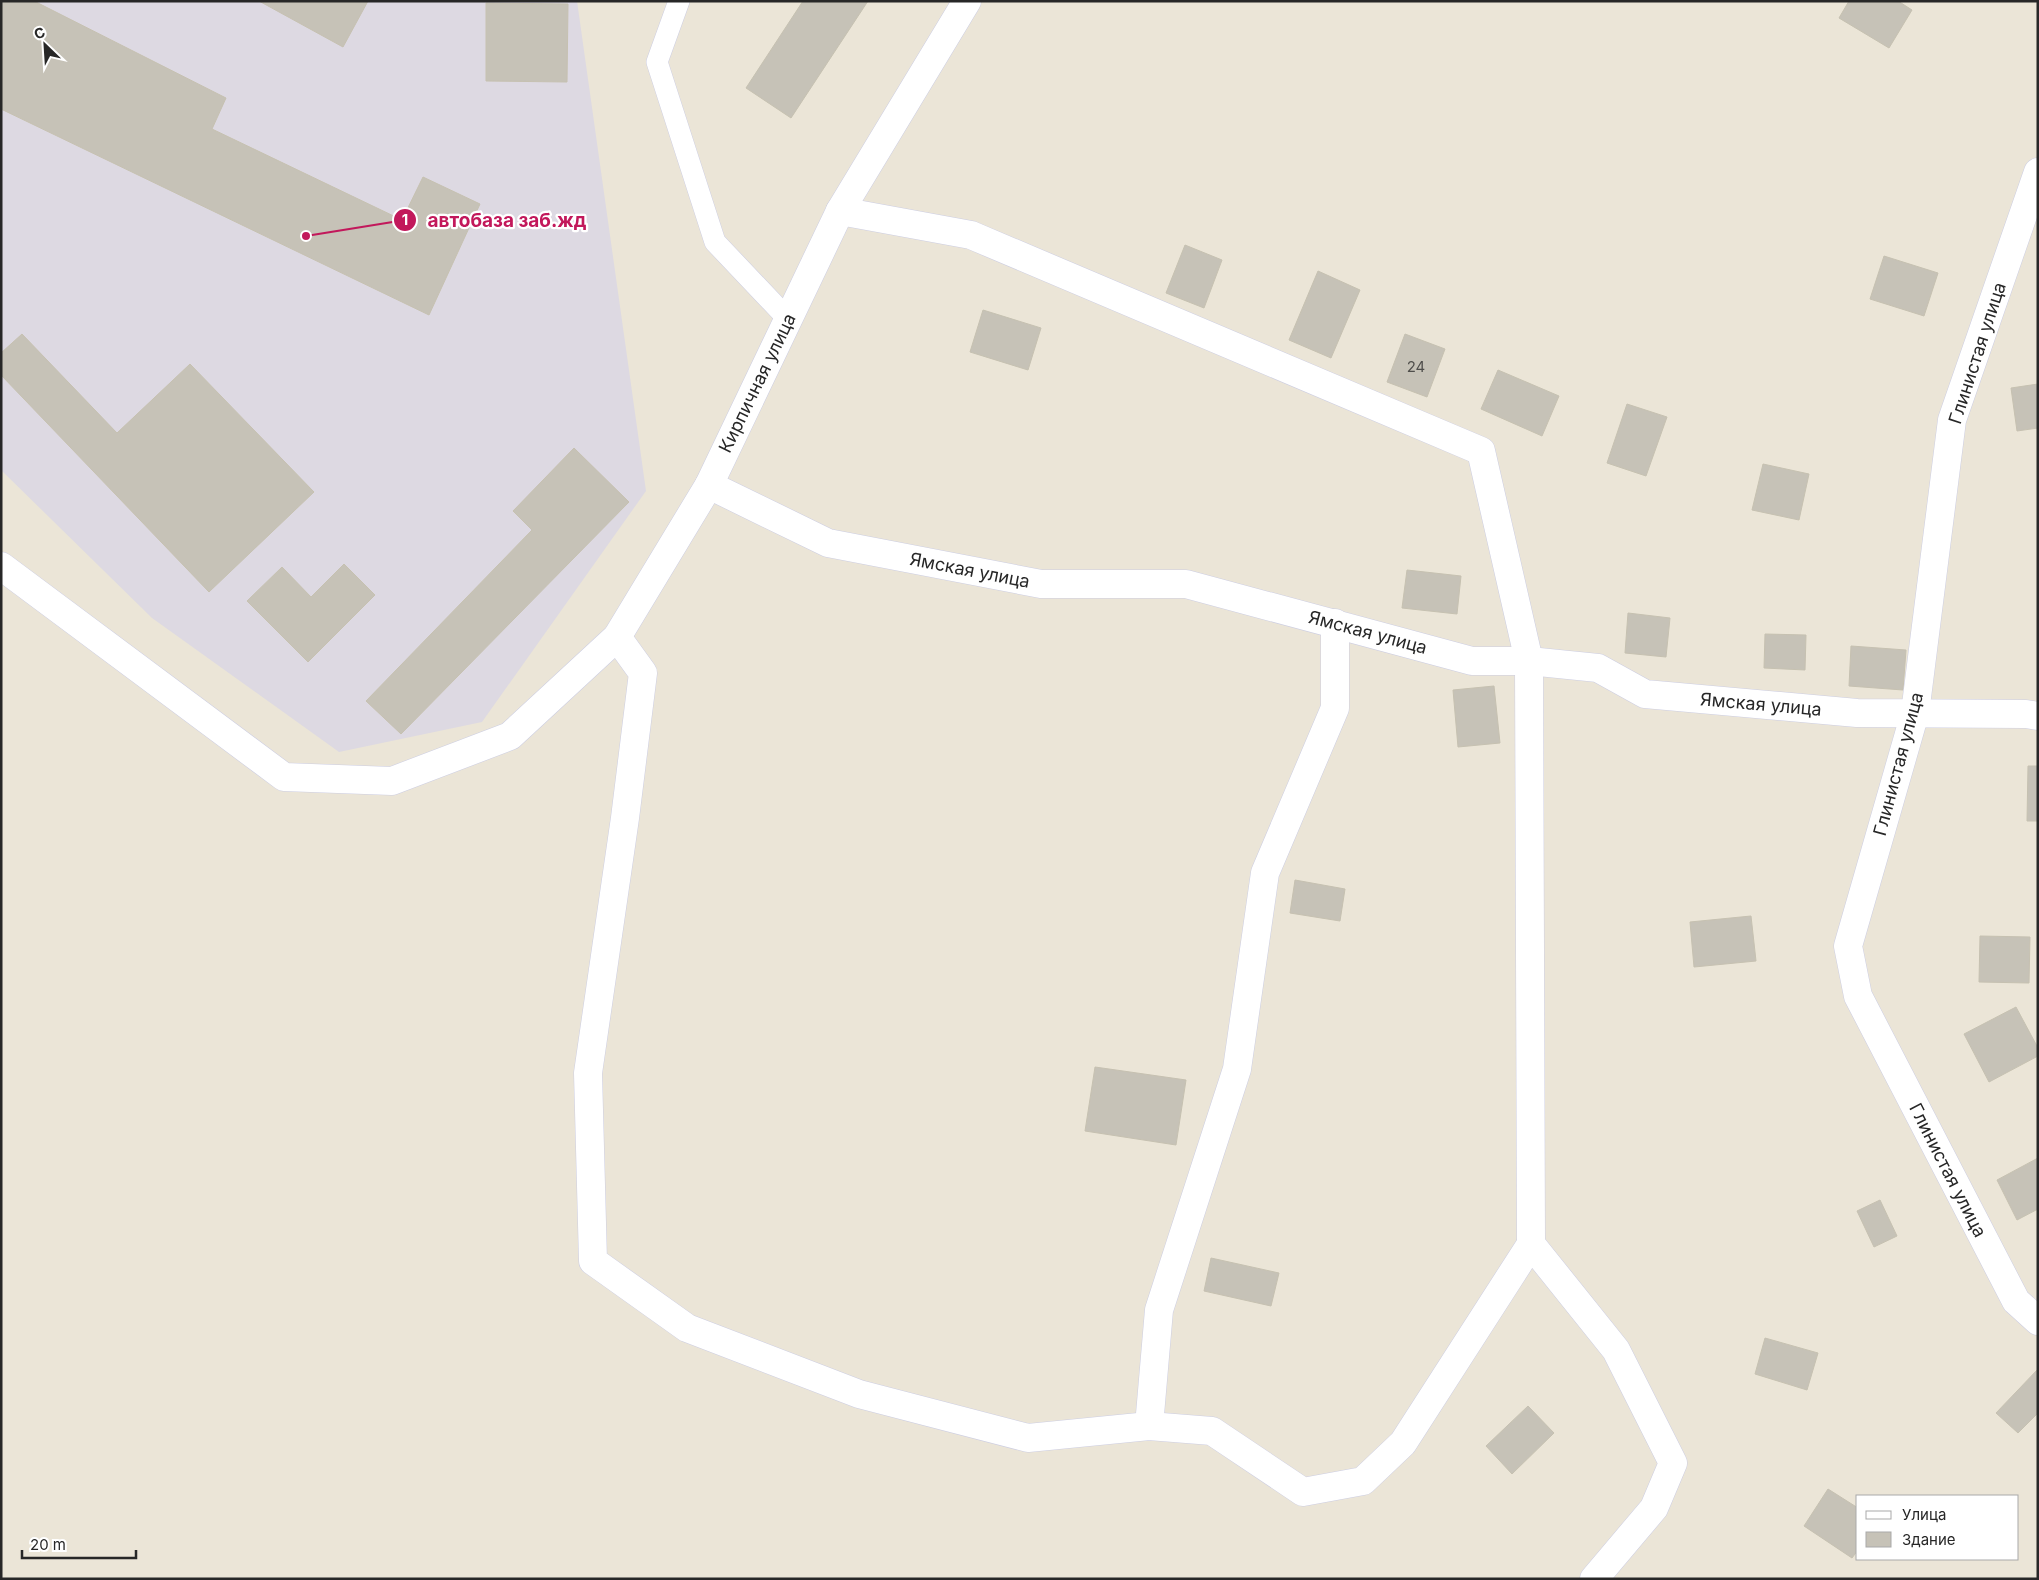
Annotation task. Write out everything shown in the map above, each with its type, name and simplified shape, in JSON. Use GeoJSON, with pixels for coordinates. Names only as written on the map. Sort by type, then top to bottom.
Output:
{"type":"FeatureCollection","features":[{"type":"Feature","properties":{"kind":"street","name":"Кирпичная улица"},"geometry":{"type":"LineString","coordinates":[[1,566],[284,776],[392,781],[510,736],[617,637],[709,485],[840,211],[967,1]]}},
{"type":"Feature","properties":{"kind":"street","name":"Глинистая улица"},"geometry":{"type":"LineString","coordinates":[[2038,172],[1952,420],[1915,713],[1848,946],[1858,996],[2016,1301],[2038,1320]]}},
{"type":"Feature","properties":{"kind":"street"},"geometry":{"type":"LineString","coordinates":[[617,637],[643,674],[625,818],[588,1073],[593,1262],[687,1328],[860,1394],[1028,1438],[1149,1426],[1212,1431],[1303,1492],[1363,1481],[1403,1443],[1530,1244],[1529,660],[1481,451],[971,235],[840,211]]}},
{"type":"Feature","properties":{"kind":"street","name":"Ямская улица"},"geometry":{"type":"LineString","coordinates":[[709,485],[828,543],[1041,584],[1186,584],[1472,661],[1529,660],[1598,668],[1644,694],[1857,713],[2026,714],[2038,716]]}},
{"type":"Feature","properties":{"kind":"street"},"geometry":{"type":"LineString","coordinates":[[1149,1426],[1159,1310],[1237,1069],[1265,873],[1335,708],[1335,624]]}},
{"type":"Feature","properties":{"kind":"street"},"geometry":{"type":"LineString","coordinates":[[1530,1244],[1616,1350],[1672,1464],[1654,1508],[1594,1579]]}},
{"type":"Feature","properties":{"kind":"lane"},"geometry":{"type":"LineString","coordinates":[[680,1],[657,62],[715,242],[788,319]]}},
{"type":"Feature","properties":{"kind":"shaded area"},"geometry":{"type":"Polygon","coordinates":[[[1,1],[577,1],[646,491],[482,722],[339,752],[152,618],[1,470],[1,1]]]}},
{"type":"Feature","properties":{"kind":"building"},"geometry":{"type":"Polygon","coordinates":[[[1,1],[34,1],[226,98],[212,129],[402,220],[423,177],[480,204],[429,315],[1,109],[1,1]]]}},
{"type":"Feature","properties":{"kind":"building"},"geometry":{"type":"Polygon","coordinates":[[[259,1],[368,1],[343,47],[259,1]]]}},
{"type":"Feature","properties":{"kind":"building"},"geometry":{"type":"Polygon","coordinates":[[[803,1],[868,1],[791,118],[746,88],[803,1]]]}},
{"type":"Feature","properties":{"kind":"building"},"geometry":{"type":"Polygon","coordinates":[[[1849,1],[1898,1],[1912,10],[1889,48],[1839,18],[1849,1]]]}},
{"type":"Feature","properties":{"kind":"building"},"geometry":{"type":"Polygon","coordinates":[[[486,3],[568,4],[567,82],[486,81],[486,3]]]}},
{"type":"Feature","properties":{"kind":"building"},"geometry":{"type":"Polygon","coordinates":[[[1185,245],[1222,260],[1204,308],[1166,293],[1185,245]]]}},
{"type":"Feature","properties":{"kind":"building"},"geometry":{"type":"Polygon","coordinates":[[[1884,256],[1938,273],[1924,316],[1870,299],[1884,256]]]}},
{"type":"Feature","properties":{"kind":"building"},"geometry":{"type":"Polygon","coordinates":[[[1318,271],[1360,290],[1331,358],[1289,340],[1318,271]]]}},
{"type":"Feature","properties":{"kind":"building"},"geometry":{"type":"Polygon","coordinates":[[[983,310],[1041,328],[1028,370],[970,352],[983,310]]]}},
{"type":"Feature","properties":{"kind":"building"},"geometry":{"type":"Polygon","coordinates":[[[22,334],[117,433],[190,364],[314,492],[209,592],[1,375],[1,353],[22,334]]]}},
{"type":"Feature","properties":{"kind":"building"},"geometry":{"type":"Polygon","coordinates":[[[1405,334],[1445,349],[1427,397],[1387,382],[1405,334]]]}},
{"type":"Feature","properties":{"kind":"building"},"geometry":{"type":"Polygon","coordinates":[[[1498,370],[1559,396],[1542,436],[1481,409],[1498,370]]]}},
{"type":"Feature","properties":{"kind":"building"},"geometry":{"type":"Polygon","coordinates":[[[2038,384],[2038,428],[2017,431],[2011,388],[2038,384]]]}},
{"type":"Feature","properties":{"kind":"building"},"geometry":{"type":"Polygon","coordinates":[[[1627,404],[1667,417],[1646,476],[1607,463],[1627,404]]]}},
{"type":"Feature","properties":{"kind":"building"},"geometry":{"type":"Polygon","coordinates":[[[574,448],[629,502],[401,734],[366,701],[532,530],[513,511],[574,448]]]}},
{"type":"Feature","properties":{"kind":"building"},"geometry":{"type":"Polygon","coordinates":[[[1763,464],[1809,474],[1799,520],[1752,510],[1763,464]]]}},
{"type":"Feature","properties":{"kind":"building"},"geometry":{"type":"Polygon","coordinates":[[[344,564],[375,595],[308,662],[247,601],[282,567],[311,597],[344,564]]]}},
{"type":"Feature","properties":{"kind":"building"},"geometry":{"type":"Polygon","coordinates":[[[1407,570],[1461,576],[1457,614],[1402,608],[1407,570]]]}},
{"type":"Feature","properties":{"kind":"building"},"geometry":{"type":"Polygon","coordinates":[[[1628,613],[1670,618],[1666,657],[1625,653],[1628,613]]]}},
{"type":"Feature","properties":{"kind":"building"},"geometry":{"type":"Polygon","coordinates":[[[1765,634],[1806,635],[1805,670],[1764,668],[1765,634]]]}},
{"type":"Feature","properties":{"kind":"building"},"geometry":{"type":"Polygon","coordinates":[[[1851,646],[1906,650],[1903,690],[1849,686],[1851,646]]]}},
{"type":"Feature","properties":{"kind":"building"},"geometry":{"type":"Polygon","coordinates":[[[1494,686],[1500,743],[1458,747],[1453,690],[1494,686]]]}},
{"type":"Feature","properties":{"kind":"building"},"geometry":{"type":"Polygon","coordinates":[[[2028,766],[2038,766],[2038,821],[2027,821],[2028,766]]]}},
{"type":"Feature","properties":{"kind":"building"},"geometry":{"type":"Polygon","coordinates":[[[1295,880],[1345,889],[1340,921],[1290,913],[1295,880]]]}},
{"type":"Feature","properties":{"kind":"building"},"geometry":{"type":"Polygon","coordinates":[[[1751,916],[1756,961],[1694,967],[1690,922],[1751,916]]]}},
{"type":"Feature","properties":{"kind":"building"},"geometry":{"type":"Polygon","coordinates":[[[1980,936],[2030,937],[2029,983],[1979,982],[1980,936]]]}},
{"type":"Feature","properties":{"kind":"building"},"geometry":{"type":"Polygon","coordinates":[[[2016,1007],[2038,1048],[2038,1056],[1989,1082],[1964,1034],[2016,1007]]]}},
{"type":"Feature","properties":{"kind":"building"},"geometry":{"type":"Polygon","coordinates":[[[1095,1067],[1186,1080],[1176,1145],[1085,1131],[1095,1067]]]}},
{"type":"Feature","properties":{"kind":"building"},"geometry":{"type":"Polygon","coordinates":[[[2038,1158],[2038,1209],[2017,1220],[1997,1180],[2038,1158]]]}},
{"type":"Feature","properties":{"kind":"building"},"geometry":{"type":"Polygon","coordinates":[[[1880,1200],[1897,1236],[1874,1247],[1857,1211],[1880,1200]]]}},
{"type":"Feature","properties":{"kind":"building"},"geometry":{"type":"Polygon","coordinates":[[[1211,1258],[1279,1273],[1271,1306],[1204,1291],[1211,1258]]]}},
{"type":"Feature","properties":{"kind":"building"},"geometry":{"type":"Polygon","coordinates":[[[1765,1338],[1818,1353],[1807,1390],[1755,1374],[1765,1338]]]}},
{"type":"Feature","properties":{"kind":"building"},"geometry":{"type":"Polygon","coordinates":[[[2038,1369],[2038,1413],[2018,1433],[1996,1413],[2038,1369]]]}},
{"type":"Feature","properties":{"kind":"building"},"geometry":{"type":"Polygon","coordinates":[[[1528,1406],[1554,1433],[1512,1474],[1486,1446],[1528,1406]]]}},
{"type":"Feature","properties":{"kind":"building"},"geometry":{"type":"Polygon","coordinates":[[[1828,1489],[1856,1507],[1856,1553],[1852,1558],[1804,1526],[1828,1489]]]}},
{"type":"Feature","properties":{"kind":"place","name":"автобаза заб.жд"},"geometry":{"type":"Point","coordinates":[306,236]}}]}
